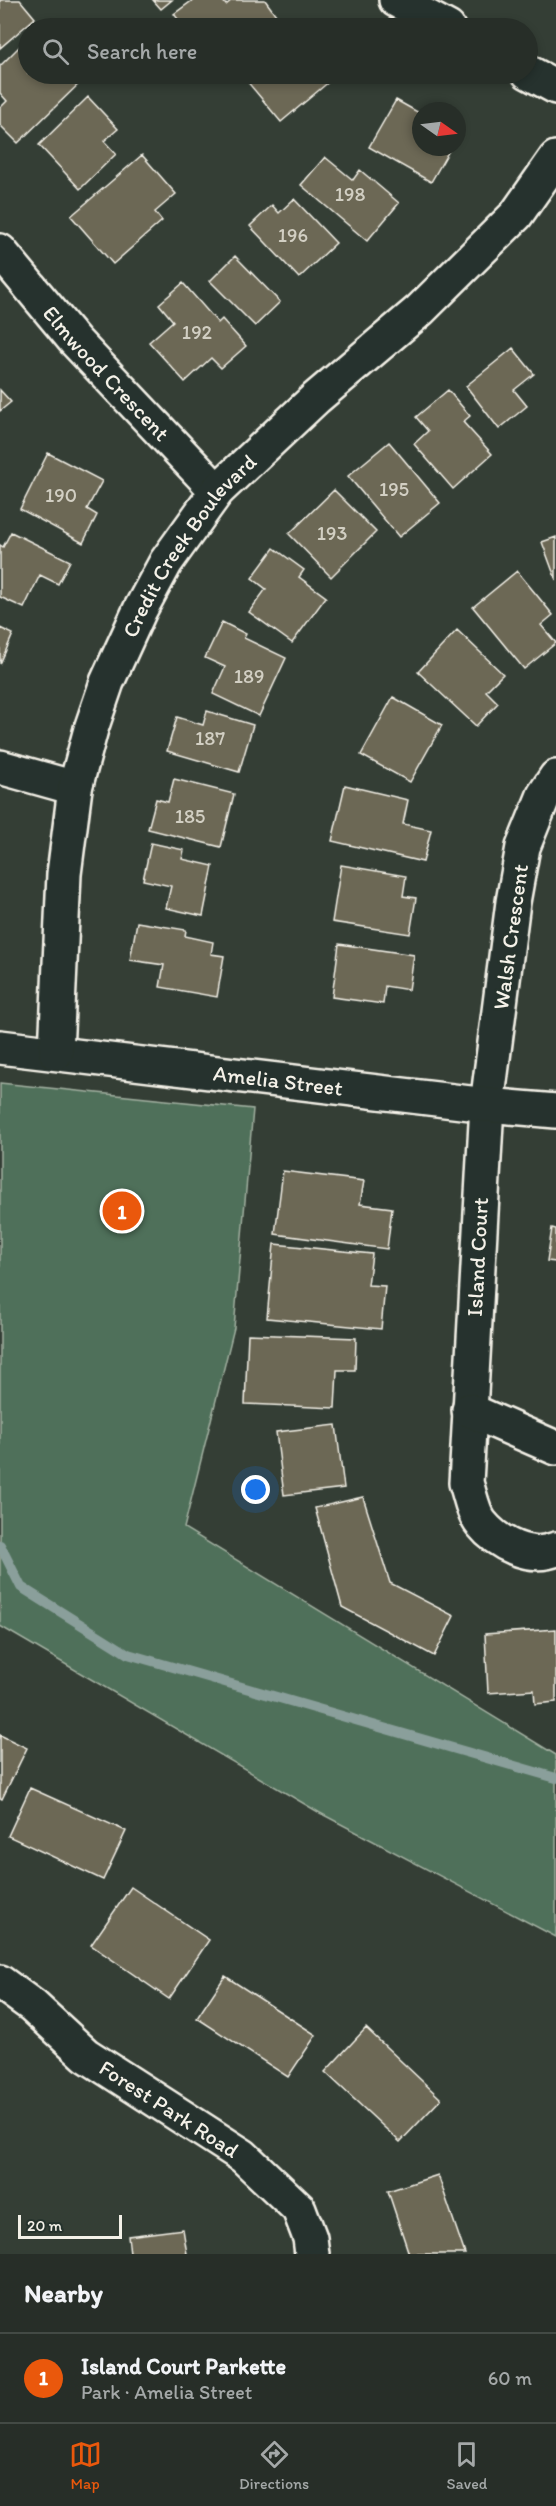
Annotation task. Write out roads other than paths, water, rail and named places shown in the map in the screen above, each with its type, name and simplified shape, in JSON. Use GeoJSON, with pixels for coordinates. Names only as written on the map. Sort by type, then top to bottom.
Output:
{"type":"FeatureCollection","features":[{"type":"Feature","properties":{"kind":"street"},"geometry":{"type":"LineString","coordinates":[[396,0],[429,18]]}},
{"type":"Feature","properties":{"kind":"street"},"geometry":{"type":"LineString","coordinates":[[538,77],[556,87]]}},
{"type":"Feature","properties":{"kind":"street","name":"Credit Creek Boulevard"},"geometry":{"type":"LineString","coordinates":[[56,1053],[64,874],[75,788],[107,682],[140,610],[166,562],[217,491],[316,398],[420,310],[516,215],[556,158]]}},
{"type":"Feature","properties":{"kind":"street","name":"Elmwood Crescent"},"geometry":{"type":"LineString","coordinates":[[0,251],[75,341],[217,491]]}},
{"type":"Feature","properties":{"kind":"street"},"geometry":{"type":"LineString","coordinates":[[0,767],[75,788]]}},
{"type":"Feature","properties":{"kind":"street","name":"Walsh Crescent"},"geometry":{"type":"LineString","coordinates":[[487,1105],[513,902],[523,847],[544,795],[556,777]]}},
{"type":"Feature","properties":{"kind":"street","name":"Amelia Street"},"geometry":{"type":"LineString","coordinates":[[0,1047],[487,1105],[556,1111]]}},
{"type":"Feature","properties":{"kind":"street","name":"Island Court"},"geometry":{"type":"LineString","coordinates":[[487,1105],[466,1483],[480,1522],[511,1548],[544,1554],[556,1549]]}},
{"type":"Feature","properties":{"kind":"street"},"geometry":{"type":"LineString","coordinates":[[469,1410],[556,1448]]}},
{"type":"Feature","properties":{"kind":"street","name":"Forest Park Road"},"geometry":{"type":"LineString","coordinates":[[0,1982],[33,2006],[86,2055],[243,2156],[299,2209],[310,2238],[312,2254]]}},
{"type":"Feature","properties":{"kind":"waterway"},"geometry":{"type":"LineString","coordinates":[[0,1545],[21,1587],[128,1654],[556,1778]]}},
{"type":"Feature","properties":{"kind":"place","name":"Island Court Parkette"},"geometry":{"type":"Point","coordinates":[122,1211]}}]}
